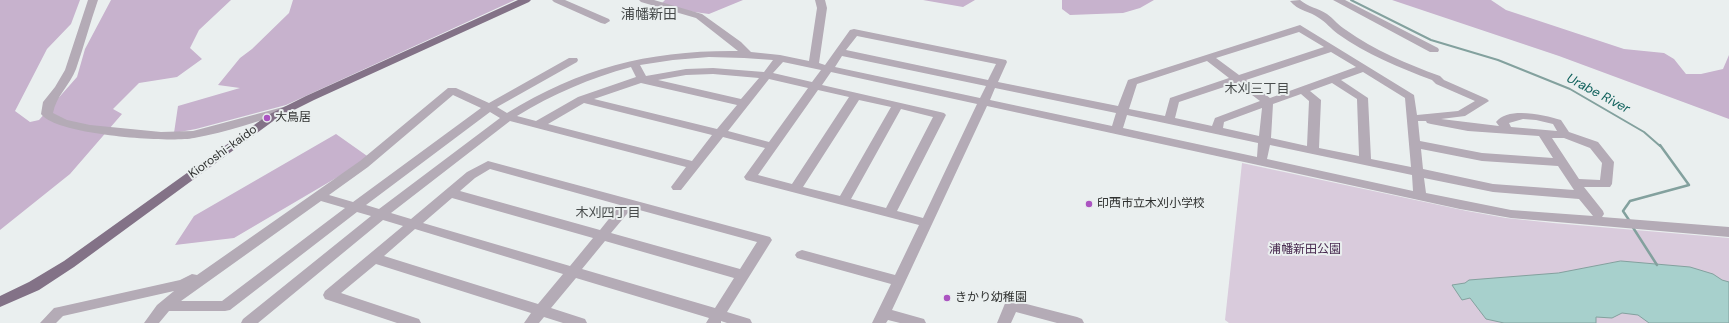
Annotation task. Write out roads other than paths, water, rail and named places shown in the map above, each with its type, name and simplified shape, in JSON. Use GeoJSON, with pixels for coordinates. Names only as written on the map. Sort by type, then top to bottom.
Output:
{"type":"FeatureCollection","features":[{"type":"Feature","properties":{"kind":"main road","name":"Kioroshi-kaido"},"geometry":{"type":"LineString","coordinates":[[0,302],[34,286],[70,264],[260,125],[287,109],[526,0]]}},
{"type":"Feature","properties":{"kind":"street"},"geometry":{"type":"LineString","coordinates":[[93,0],[70,70],[49,102],[47,114],[63,123],[90,129],[161,136],[194,135],[287,109]]}},
{"type":"Feature","properties":{"kind":"street"},"geometry":{"type":"LineString","coordinates":[[557,0],[605,21]]}},
{"type":"Feature","properties":{"kind":"street"},"geometry":{"type":"LineString","coordinates":[[644,0],[699,16],[737,44],[748,55]]}},
{"type":"Feature","properties":{"kind":"street"},"geometry":{"type":"LineString","coordinates":[[813,66],[822,8],[820,0]]}},
{"type":"Feature","properties":{"kind":"street"},"geometry":{"type":"LineString","coordinates":[[1338,0],[1434,50]]}},
{"type":"Feature","properties":{"kind":"street"},"geometry":{"type":"LineString","coordinates":[[1294,1],[1301,7],[1322,16],[1343,32],[1377,54],[1436,78],[1440,82],[1483,101],[1461,114],[1414,118]]}},
{"type":"Feature","properties":{"kind":"street"},"geometry":{"type":"LineString","coordinates":[[1116,131],[1132,82],[1300,28],[1410,96],[1414,118],[1420,196]]}},
{"type":"Feature","properties":{"kind":"street"},"geometry":{"type":"LineString","coordinates":[[918,323],[882,318],[927,223],[1002,62],[854,32],[750,177],[927,223]]}},
{"type":"Feature","properties":{"kind":"street"},"geometry":{"type":"LineString","coordinates":[[1169,121],[1174,100],[1332,48]]}},
{"type":"Feature","properties":{"kind":"street"},"geometry":{"type":"LineString","coordinates":[[840,52],[1493,188],[1583,195]]}},
{"type":"Feature","properties":{"kind":"street"},"geometry":{"type":"LineString","coordinates":[[248,323],[380,215],[506,117],[540,97],[582,78],[634,62],[703,54],[748,55],[780,58],[983,103],[1511,214],[1729,232]]}},
{"type":"Feature","properties":{"kind":"street"},"geometry":{"type":"LineString","coordinates":[[1208,57],[1268,102]]}},
{"type":"Feature","properties":{"kind":"street"},"geometry":{"type":"LineString","coordinates":[[677,187],[780,58]]}},
{"type":"Feature","properties":{"kind":"street"},"geometry":{"type":"LineString","coordinates":[[165,306],[226,306],[355,207],[489,108],[573,60]]}},
{"type":"Feature","properties":{"kind":"street"},"geometry":{"type":"LineString","coordinates":[[634,62],[643,80]]}},
{"type":"Feature","properties":{"kind":"street"},"geometry":{"type":"LineString","coordinates":[[1216,131],[1219,120],[1364,68]]}},
{"type":"Feature","properties":{"kind":"street"},"geometry":{"type":"LineString","coordinates":[[538,125],[582,99],[643,80],[686,72],[713,71],[766,75],[940,115],[890,213]]}},
{"type":"Feature","properties":{"kind":"street"},"geometry":{"type":"LineString","coordinates":[[1333,79],[1362,98],[1365,162]]}},
{"type":"Feature","properties":{"kind":"street"},"geometry":{"type":"LineString","coordinates":[[643,80],[744,103]]}},
{"type":"Feature","properties":{"kind":"street"},"geometry":{"type":"LineString","coordinates":[[151,323],[165,306],[355,170],[452,90],[506,117],[694,165]]}},
{"type":"Feature","properties":{"kind":"street"},"geometry":{"type":"LineString","coordinates":[[1302,90],[1315,100],[1313,151]]}},
{"type":"Feature","properties":{"kind":"street"},"geometry":{"type":"LineString","coordinates":[[795,189],[856,96]]}},
{"type":"Feature","properties":{"kind":"street"},"geometry":{"type":"LineString","coordinates":[[582,99],[772,146]]}},
{"type":"Feature","properties":{"kind":"street"},"geometry":{"type":"LineString","coordinates":[[1263,157],[1268,102]]}},
{"type":"Feature","properties":{"kind":"street"},"geometry":{"type":"LineString","coordinates":[[843,201],[898,105]]}},
{"type":"Feature","properties":{"kind":"street"},"geometry":{"type":"LineString","coordinates":[[1508,131],[1502,122],[1514,116],[1539,117],[1557,122],[1565,135]]}},
{"type":"Feature","properties":{"kind":"street"},"geometry":{"type":"LineString","coordinates":[[1414,118],[1468,127],[1565,135],[1594,145],[1608,162],[1606,184],[1576,183]]}},
{"type":"Feature","properties":{"kind":"street"},"geometry":{"type":"LineString","coordinates":[[1543,133],[1583,195],[1598,214]]}},
{"type":"Feature","properties":{"kind":"street"},"geometry":{"type":"LineString","coordinates":[[1415,144],[1482,158],[1562,162]]}},
{"type":"Feature","properties":{"kind":"street"},"geometry":{"type":"LineString","coordinates":[[414,323],[330,295],[472,175],[488,165],[765,240],[715,319]]}},
{"type":"Feature","properties":{"kind":"street"},"geometry":{"type":"LineString","coordinates":[[47,323],[59,312],[184,284],[326,186],[349,171],[355,170]]}},
{"type":"Feature","properties":{"kind":"street"},"geometry":{"type":"LineString","coordinates":[[451,193],[743,275]]}},
{"type":"Feature","properties":{"kind":"street"},"geometry":{"type":"LineString","coordinates":[[319,196],[573,272],[715,319],[745,323]]}},
{"type":"Feature","properties":{"kind":"street"},"geometry":{"type":"LineString","coordinates":[[531,323],[629,203]]}},
{"type":"Feature","properties":{"kind":"street"},"geometry":{"type":"LineString","coordinates":[[802,255],[899,281]]}},
{"type":"Feature","properties":{"kind":"street"},"geometry":{"type":"LineString","coordinates":[[374,258],[580,323]]}},
{"type":"Feature","properties":{"kind":"street"},"geometry":{"type":"LineString","coordinates":[[1004,323],[1011,305],[1077,323]]}},
{"type":"Feature","properties":{"kind":"water"},"geometry":{"type":"Polygon","coordinates":[[[1621,261],[1690,267],[1713,274],[1722,280],[1729,282],[1729,323],[1649,323],[1638,315],[1622,313],[1612,318],[1596,317],[1596,323],[1504,323],[1486,319],[1470,298],[1462,300],[1452,285],[1465,283],[1469,280],[1558,273],[1621,261]]]}},
{"type":"Feature","properties":{"kind":"waterway","name":"Urabe River"},"geometry":{"type":"LineString","coordinates":[[1351,0],[1431,40],[1498,60],[1570,89],[1644,132],[1660,146]]}},
{"type":"Feature","properties":{"kind":"waterway","name":"Urabe River"},"geometry":{"type":"LineString","coordinates":[[1629,220],[1623,211],[1630,201],[1689,185],[1660,145]]}},
{"type":"Feature","properties":{"kind":"waterway","name":"Urabe River"},"geometry":{"type":"LineString","coordinates":[[1632,226],[1657,265]]}},
{"type":"Feature","properties":{"kind":"place","name":"大鳥居"},"geometry":{"type":"Point","coordinates":[267,118]}},
{"type":"Feature","properties":{"kind":"place","name":"印西市立木刈小学校"},"geometry":{"type":"Point","coordinates":[1089,204]}},
{"type":"Feature","properties":{"kind":"place","name":"きかり幼稚園"},"geometry":{"type":"Point","coordinates":[947,298]}},
{"type":"Feature","properties":{"kind":"district","name":"浦幡新田"},"geometry":{"type":"Point","coordinates":[649,15]}},
{"type":"Feature","properties":{"kind":"district","name":"木刈三丁目"},"geometry":{"type":"Point","coordinates":[1257,90]}},
{"type":"Feature","properties":{"kind":"district","name":"木刈四丁目"},"geometry":{"type":"Point","coordinates":[608,214]}},
{"type":"Feature","properties":{"kind":"park label","name":"浦幡新田公園"},"geometry":{"type":"Point","coordinates":[1305,250]}}]}
